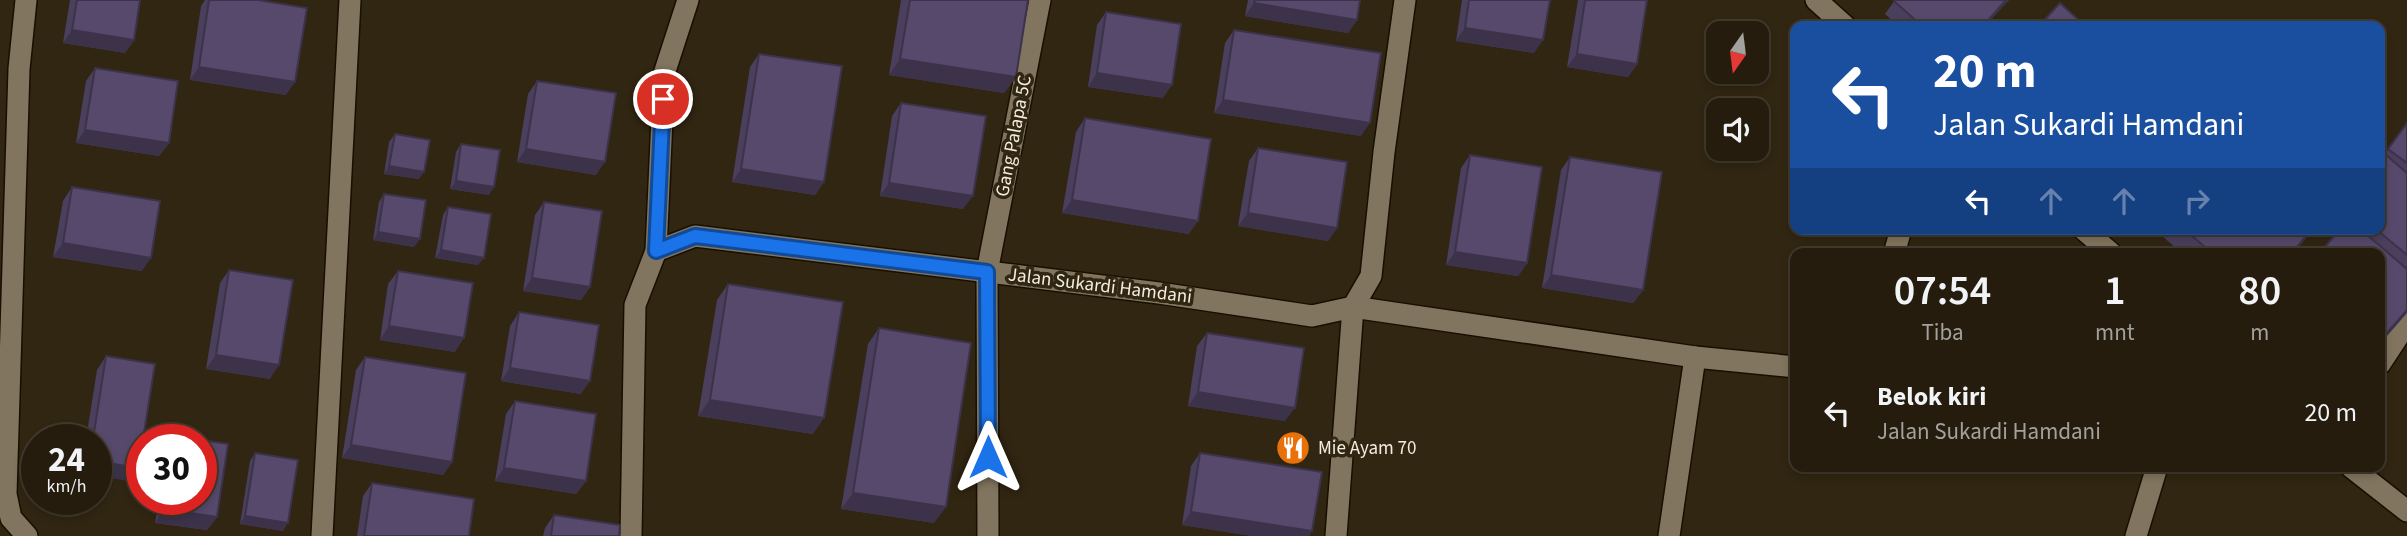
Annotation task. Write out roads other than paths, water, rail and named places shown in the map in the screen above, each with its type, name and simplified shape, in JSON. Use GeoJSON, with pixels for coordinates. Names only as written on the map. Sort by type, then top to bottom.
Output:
{"type":"FeatureCollection","features":[{"type":"Feature","properties":{"kind":"street"},"geometry":{"type":"LineString","coordinates":[[26,0],[19,69],[6,494],[11,517],[27,536]]}},
{"type":"Feature","properties":{"kind":"street"},"geometry":{"type":"LineString","coordinates":[[322,536],[350,0]]}},
{"type":"Feature","properties":{"kind":"street"},"geometry":{"type":"LineString","coordinates":[[631,536],[635,305],[656,251],[664,74],[688,0]]}},
{"type":"Feature","properties":{"kind":"street","name":"Gang Palapa 5C"},"geometry":{"type":"LineString","coordinates":[[988,536],[987,272],[1040,0]]}},
{"type":"Feature","properties":{"kind":"street"},"geometry":{"type":"LineString","coordinates":[[1336,536],[1353,307],[1371,276],[1384,152],[1405,0]]}},
{"type":"Feature","properties":{"kind":"street"},"geometry":{"type":"LineString","coordinates":[[1816,0],[1839,21]]}},
{"type":"Feature","properties":{"kind":"street"},"geometry":{"type":"LineString","coordinates":[[2090,235],[2105,248]]}},
{"type":"Feature","properties":{"kind":"street","name":"Jalan Sukardi Hamdani"},"geometry":{"type":"LineString","coordinates":[[656,251],[695,236],[1159,293],[1312,316],[1353,307]]}},
{"type":"Feature","properties":{"kind":"street"},"geometry":{"type":"LineString","coordinates":[[1353,307],[1695,357],[1790,366]]}},
{"type":"Feature","properties":{"kind":"street"},"geometry":{"type":"LineString","coordinates":[[2385,356],[2407,323]]}},
{"type":"Feature","properties":{"kind":"street"},"geometry":{"type":"LineString","coordinates":[[1669,536],[1695,357]]}},
{"type":"Feature","properties":{"kind":"street"},"geometry":{"type":"LineString","coordinates":[[2136,536],[2155,472]]}},
{"type":"Feature","properties":{"kind":"street"},"geometry":{"type":"LineString","coordinates":[[2357,472],[2407,511]]}},
{"type":"Feature","properties":{"kind":"place","name":"Mie Ayam 70"},"geometry":{"type":"Point","coordinates":[1293,448]}}]}
